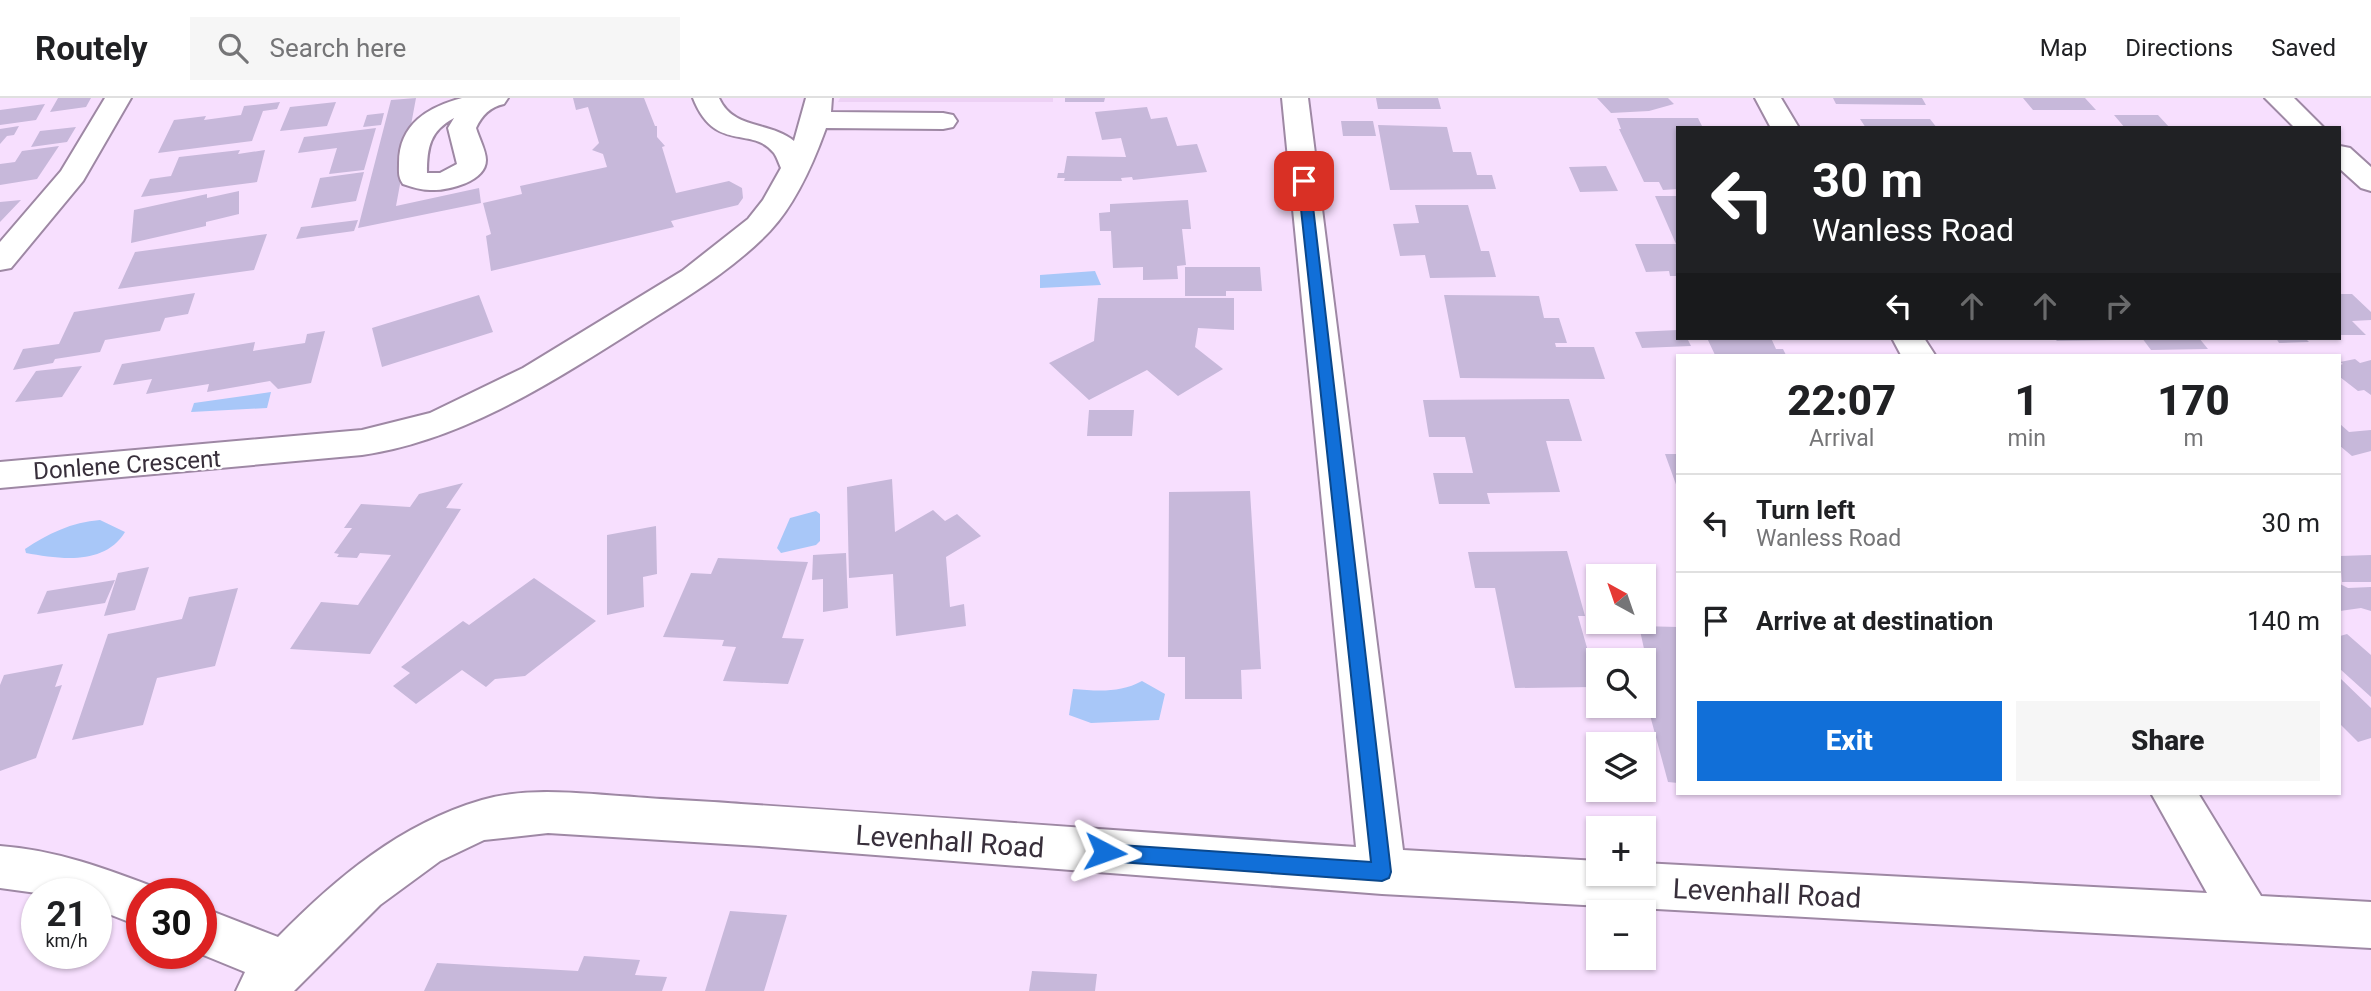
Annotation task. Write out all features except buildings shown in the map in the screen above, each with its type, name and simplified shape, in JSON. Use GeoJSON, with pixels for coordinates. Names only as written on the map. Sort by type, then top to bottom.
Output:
{"type":"FeatureCollection","features":[{"type":"Feature","properties":{"kind":"street"},"geometry":{"type":"LineString","coordinates":[[0,261],[73,175],[118,98]]}},
{"type":"Feature","properties":{"kind":"street"},"geometry":{"type":"LineString","coordinates":[[706,98],[711,113],[726,125],[778,142],[786,149],[795,168]]}},
{"type":"Feature","properties":{"kind":"street"},"geometry":{"type":"LineString","coordinates":[[1295,98],[1382,872]]}},
{"type":"Feature","properties":{"kind":"street"},"geometry":{"type":"LineString","coordinates":[[1768,98],[1784,126]]}},
{"type":"Feature","properties":{"kind":"street"},"geometry":{"type":"LineString","coordinates":[[2278,98],[2309,126]]}},
{"type":"Feature","properties":{"kind":"street"},"geometry":{"type":"LineString","coordinates":[[818,109],[943,121]]}},
{"type":"Feature","properties":{"kind":"street","name":"Donlene Crescent"},"geometry":{"type":"LineString","coordinates":[[0,475],[253,455],[380,440],[428,426],[541,374],[682,286],[760,224],[784,191],[818,109]]}},
{"type":"Feature","properties":{"kind":"street"},"geometry":{"type":"LineString","coordinates":[[2341,155],[2371,182]]}},
{"type":"Feature","properties":{"kind":"street"},"geometry":{"type":"LineString","coordinates":[[2175,795],[2247,918]]}},
{"type":"Feature","properties":{"kind":"street","name":"Levenhall Road"},"geometry":{"type":"LineString","coordinates":[[273,977],[350,903],[411,852],[445,833],[476,821],[515,813],[749,824],[1382,872],[2371,925]]}},
{"type":"Feature","properties":{"kind":"street"},"geometry":{"type":"LineString","coordinates":[[0,867],[27,868],[60,876],[126,898]]}},
{"type":"Feature","properties":{"kind":"street"},"geometry":{"type":"LineString","coordinates":[[217,940],[273,977]]}},
{"type":"Feature","properties":{"kind":"shaded area"},"geometry":{"type":"Polygon","coordinates":[[[840,98],[1053,98],[1053,102],[838,102],[840,98]]]}},
{"type":"Feature","properties":{"kind":"water"},"geometry":{"type":"Polygon","coordinates":[[[1095,271],[1101,285],[1040,288],[1040,275],[1095,271]]]}},
{"type":"Feature","properties":{"kind":"water"},"geometry":{"type":"Polygon","coordinates":[[[271,392],[267,408],[191,412],[194,403],[271,392]]]}},
{"type":"Feature","properties":{"kind":"water"},"geometry":{"type":"Polygon","coordinates":[[[816,511],[820,514],[820,541],[816,545],[781,553],[777,548],[790,518],[816,511]]]}},
{"type":"Feature","properties":{"kind":"water"},"geometry":{"type":"Polygon","coordinates":[[[100,520],[125,532],[116,543],[105,550],[80,558],[26,553],[25,549],[42,538],[80,523],[100,520]]]}},
{"type":"Feature","properties":{"kind":"water"},"geometry":{"type":"Polygon","coordinates":[[[1142,681],[1165,694],[1159,720],[1091,723],[1069,715],[1073,689],[1100,691],[1142,681]]]}},
{"type":"Feature","properties":{"kind":"route"},"geometry":{"type":"LineString","coordinates":[[1105,852],[1382,872],[1304,181]]}}]}
